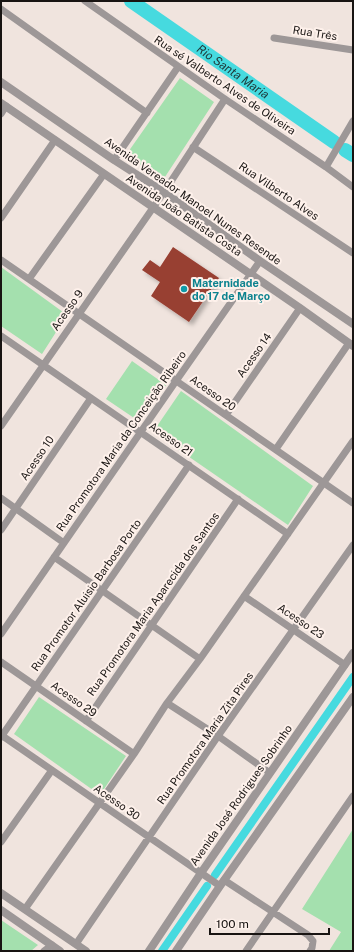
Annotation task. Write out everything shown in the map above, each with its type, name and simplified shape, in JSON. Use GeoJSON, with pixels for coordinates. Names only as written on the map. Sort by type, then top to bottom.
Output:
{"type":"FeatureCollection","features":[{"type":"Feature","properties":{"kind":"street","name":"Rua sé Valberto Alves de Oliveira"},"geometry":{"type":"LineString","coordinates":[[85,1],[353,186]]}},
{"type":"Feature","properties":{"kind":"street"},"geometry":{"type":"LineString","coordinates":[[1,9],[147,112]]}},
{"type":"Feature","properties":{"kind":"street","name":"Rua Três"},"geometry":{"type":"LineString","coordinates":[[274,38],[353,50]]}},
{"type":"Feature","properties":{"kind":"street"},"geometry":{"type":"LineString","coordinates":[[114,160],[178,66]]}},
{"type":"Feature","properties":{"kind":"street","name":"Avenida Vereador Manoel Nunes Resende"},"geometry":{"type":"LineString","coordinates":[[1,82],[114,160],[164,192],[260,261],[353,324]]}},
{"type":"Feature","properties":{"kind":"street","name":"Acesso 9"},"geometry":{"type":"LineString","coordinates":[[1,426],[152,207],[164,192],[225,99]]}},
{"type":"Feature","properties":{"kind":"street"},"geometry":{"type":"LineString","coordinates":[[1,114],[4,105]]}},
{"type":"Feature","properties":{"kind":"street","name":"Avenida João Batista Costa"},"geometry":{"type":"LineString","coordinates":[[4,105],[300,308],[351,345]]}},
{"type":"Feature","properties":{"kind":"street"},"geometry":{"type":"LineString","coordinates":[[326,167],[353,121]]}},
{"type":"Feature","properties":{"kind":"street"},"geometry":{"type":"LineString","coordinates":[[1,218],[54,140]]}},
{"type":"Feature","properties":{"kind":"street","name":"Rua Vilberto Alves"},"geometry":{"type":"LineString","coordinates":[[193,147],[353,253]]}},
{"type":"Feature","properties":{"kind":"street"},"geometry":{"type":"LineString","coordinates":[[29,279],[104,174]]}},
{"type":"Feature","properties":{"kind":"street","name":"Acesso 20"},"geometry":{"type":"LineString","coordinates":[[1,260],[353,502]]}},
{"type":"Feature","properties":{"kind":"street","name":"Rua Promotora Maria da Conceição Ribeiro"},"geometry":{"type":"LineString","coordinates":[[1,634],[176,380],[252,275],[260,261]]}},
{"type":"Feature","properties":{"kind":"street","name":"Acesso 14"},"geometry":{"type":"LineString","coordinates":[[226,415],[300,308]]}},
{"type":"Feature","properties":{"kind":"street","name":"Acesso 21"},"geometry":{"type":"LineString","coordinates":[[1,336],[288,534]]}},
{"type":"Feature","properties":{"kind":"street"},"geometry":{"type":"LineString","coordinates":[[276,449],[351,345]]}},
{"type":"Feature","properties":{"kind":"street","name":"Acesso 10"},"geometry":{"type":"LineString","coordinates":[[1,530],[91,398]]}},
{"type":"Feature","properties":{"kind":"street"},"geometry":{"type":"LineString","coordinates":[[25,909],[134,754],[167,703],[200,659],[353,441]]}},
{"type":"Feature","properties":{"kind":"street","name":"Rua Promotor Aluisio Barbosa Porto"},"geometry":{"type":"LineString","coordinates":[[1,736],[189,465]]}},
{"type":"Feature","properties":{"kind":"street"},"geometry":{"type":"LineString","coordinates":[[1,498],[64,543]]}},
{"type":"Feature","properties":{"kind":"street","name":"Rua Promotora Maria Aparecida dos Santos"},"geometry":{"type":"LineString","coordinates":[[86,721],[238,499]]}},
{"type":"Feature","properties":{"kind":"street","name":"Rua Promotora Maria Zita Pires"},"geometry":{"type":"LineString","coordinates":[[76,944],[150,838],[218,736],[353,545]]}},
{"type":"Feature","properties":{"kind":"street"},"geometry":{"type":"LineString","coordinates":[[54,557],[200,659]]}},
{"type":"Feature","properties":{"kind":"street","name":"Acesso 23"},"geometry":{"type":"LineString","coordinates":[[244,596],[345,665]]}},
{"type":"Feature","properties":{"kind":"street","name":"Avenida José Rodrigues Sobrinho"},"geometry":{"type":"LineString","coordinates":[[149,951],[353,653]]}},
{"type":"Feature","properties":{"kind":"street","name":"Acesso 29"},"geometry":{"type":"LineString","coordinates":[[1,662],[134,754]]}},
{"type":"Feature","properties":{"kind":"street"},"geometry":{"type":"LineString","coordinates":[[176,951],[353,697]]}},
{"type":"Feature","properties":{"kind":"street"},"geometry":{"type":"LineString","coordinates":[[167,703],[218,736],[270,773]]}},
{"type":"Feature","properties":{"kind":"street","name":"Acesso 30"},"geometry":{"type":"LineString","coordinates":[[1,736],[201,873],[222,883],[308,935],[313,941],[310,951]]}},
{"type":"Feature","properties":{"kind":"street"},"geometry":{"type":"LineString","coordinates":[[1,842],[52,770]]}},
{"type":"Feature","properties":{"kind":"street"},"geometry":{"type":"LineString","coordinates":[[246,951],[353,796]]}},
{"type":"Feature","properties":{"kind":"street"},"geometry":{"type":"LineString","coordinates":[[1,894],[86,951]]}},
{"type":"Feature","properties":{"kind":"street"},"geometry":{"type":"LineString","coordinates":[[1,910],[60,951]]}},
{"type":"Feature","properties":{"kind":"street"},"geometry":{"type":"LineString","coordinates":[[44,951],[52,945]]}},
{"type":"Feature","properties":{"kind":"green space"},"geometry":{"type":"Polygon","coordinates":[[[180,78],[214,102],[163,180],[126,155],[180,78]]]}},
{"type":"Feature","properties":{"kind":"green space"},"geometry":{"type":"Polygon","coordinates":[[[1,267],[67,315],[42,354],[1,326],[1,267]]]}},
{"type":"Feature","properties":{"kind":"green space"},"geometry":{"type":"Polygon","coordinates":[[[132,361],[166,385],[140,422],[106,399],[132,361]]]}},
{"type":"Feature","properties":{"kind":"green space"},"geometry":{"type":"Polygon","coordinates":[[[181,391],[313,486],[288,525],[153,432],[181,391]]]}},
{"type":"Feature","properties":{"kind":"green space"},"geometry":{"type":"Polygon","coordinates":[[[39,697],[126,756],[100,795],[14,734],[39,697]]]}},
{"type":"Feature","properties":{"kind":"green space"},"geometry":{"type":"Polygon","coordinates":[[[353,829],[353,951],[329,951],[341,932],[302,909],[353,829]]]}},
{"type":"Feature","properties":{"kind":"green space"},"geometry":{"type":"Polygon","coordinates":[[[1,920],[38,945],[31,951],[2,951],[1,920]]]}},
{"type":"Feature","properties":{"kind":"building","name":"Maternidade do 17 de Março"},"geometry":{"type":"Polygon","coordinates":[[[173,247],[219,278],[189,322],[151,296],[160,282],[142,270],[150,260],[160,267],[173,247]]]}},
{"type":"Feature","properties":{"kind":"waterway","name":"Rio Santa Maria"},"geometry":{"type":"LineString","coordinates":[[131,1],[334,142]]}},
{"type":"Feature","properties":{"kind":"waterway","name":"Rio Santa Maria"},"geometry":{"type":"LineString","coordinates":[[345,150],[353,155]]}},
{"type":"Feature","properties":{"kind":"waterway"},"geometry":{"type":"LineString","coordinates":[[215,875],[353,677]]}},
{"type":"Feature","properties":{"kind":"waterway"},"geometry":{"type":"LineString","coordinates":[[162,951],[207,886]]}},
{"type":"Feature","properties":{"kind":"place","name":"Maternidade do 17 de Março"},"geometry":{"type":"Point","coordinates":[184,289]}}]}
